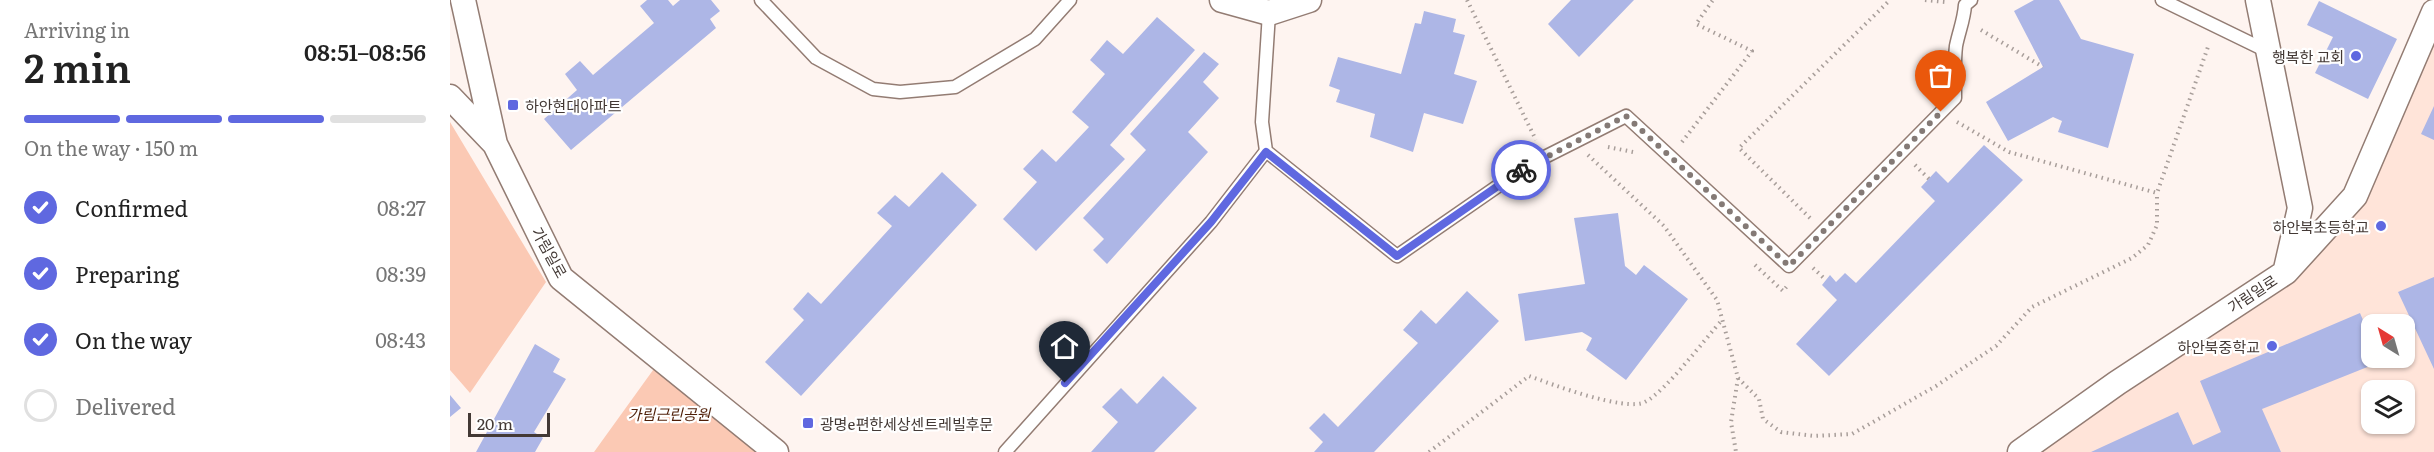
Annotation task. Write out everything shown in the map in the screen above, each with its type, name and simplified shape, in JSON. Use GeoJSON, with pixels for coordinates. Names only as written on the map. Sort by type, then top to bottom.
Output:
{"type":"FeatureCollection","features":[{"type":"Feature","properties":{"kind":"street","name":"가림일로"},"geometry":{"type":"LineString","coordinates":[[463,0],[495,144],[561,278],[776,452]]}},
{"type":"Feature","properties":{"kind":"street"},"geometry":{"type":"LineString","coordinates":[[1222,0],[1269,13],[1309,0]]}},
{"type":"Feature","properties":{"kind":"street","name":"가림일로"},"geometry":{"type":"LineString","coordinates":[[2020,452],[2117,383],[2286,272],[2301,208],[2258,0]]}},
{"type":"Feature","properties":{"kind":"street"},"geometry":{"type":"LineString","coordinates":[[2286,272],[2355,196],[2434,12]]}},
{"type":"Feature","properties":{"kind":"street"},"geometry":{"type":"LineString","coordinates":[[450,97],[495,144]]}},
{"type":"Feature","properties":{"kind":"lane"},"geometry":{"type":"LineString","coordinates":[[761,0],[816,58],[873,88],[900,92],[955,87],[1035,39],[1070,0]]}},
{"type":"Feature","properties":{"kind":"lane"},"geometry":{"type":"LineString","coordinates":[[1269,13],[1262,122],[1266,152],[1397,256],[1527,166],[1626,116],[1789,266],[1954,99],[1956,48],[1960,27],[1964,21],[1965,5],[1971,0]]}},
{"type":"Feature","properties":{"kind":"lane"},"geometry":{"type":"LineString","coordinates":[[2162,0],[2268,52]]}},
{"type":"Feature","properties":{"kind":"lane"},"geometry":{"type":"LineString","coordinates":[[1005,452],[1211,222],[1266,152]]}},
{"type":"Feature","properties":{"kind":"path"},"geometry":{"type":"LineString","coordinates":[[1467,0],[1545,157]]}},
{"type":"Feature","properties":{"kind":"path"},"geometry":{"type":"LineString","coordinates":[[1671,157],[1752,51],[1696,24],[1713,0]]}},
{"type":"Feature","properties":{"kind":"path"},"geometry":{"type":"LineString","coordinates":[[1823,232],[1739,148],[1890,0]]}},
{"type":"Feature","properties":{"kind":"path"},"geometry":{"type":"LineString","coordinates":[[1964,21],[2043,67]]}},
{"type":"Feature","properties":{"kind":"path"},"geometry":{"type":"LineString","coordinates":[[1738,378],[1759,399],[1762,419],[1781,432],[1814,436],[1852,434],[1936,386],[1996,346],[2032,307],[2132,258],[2148,245],[2157,225],[2157,193],[2216,26]]}},
{"type":"Feature","properties":{"kind":"path"},"geometry":{"type":"LineString","coordinates":[[1952,119],[2009,152],[2157,193]]}},
{"type":"Feature","properties":{"kind":"path"},"geometry":{"type":"LineString","coordinates":[[1575,142],[1632,151],[1640,159]]}},
{"type":"Feature","properties":{"kind":"path"},"geometry":{"type":"LineString","coordinates":[[1575,142],[1664,226],[1717,300],[1738,378],[1731,422],[1736,452]]}},
{"type":"Feature","properties":{"kind":"path"},"geometry":{"type":"LineString","coordinates":[[1749,260],[1783,291],[1791,282]]}},
{"type":"Feature","properties":{"kind":"path"},"geometry":{"type":"LineString","coordinates":[[1429,452],[1529,376],[1572,392],[1625,403],[1644,403],[1660,389],[1722,320]]}},
{"type":"Feature","properties":{"kind":"shaded area","name":"하안북중학교"},"geometry":{"type":"Polygon","coordinates":[[[2434,12],[2434,452],[2020,452],[2286,271],[2355,196],[2434,12]]]}},
{"type":"Feature","properties":{"kind":"green space"},"geometry":{"type":"Polygon","coordinates":[[[450,122],[546,282],[470,393],[450,370],[450,122]]]}},
{"type":"Feature","properties":{"kind":"green space","name":"가림근린공원"},"geometry":{"type":"Polygon","coordinates":[[[661,359],[776,452],[594,452],[661,359]]]}},
{"type":"Feature","properties":{"kind":"building"},"geometry":{"type":"Polygon","coordinates":[[[647,0],[668,0],[673,6],[680,0],[711,0],[720,11],[710,19],[716,28],[571,150],[544,119],[577,90],[565,74],[580,61],[593,75],[654,23],[640,6],[647,0]]]}},
{"type":"Feature","properties":{"kind":"building"},"geometry":{"type":"Polygon","coordinates":[[[1571,0],[1634,0],[1579,57],[1548,24],[1571,0]]]}},
{"type":"Feature","properties":{"kind":"building"},"geometry":{"type":"Polygon","coordinates":[[[2034,0],[2059,0],[2081,39],[2134,54],[2108,148],[2058,132],[2062,121],[2053,117],[2008,141],[1986,102],[2043,67],[2014,11],[2034,0]]]}},
{"type":"Feature","properties":{"kind":"building","name":"행복한 교회"},"geometry":{"type":"Polygon","coordinates":[[[2319,1],[2397,39],[2368,99],[2315,73],[2333,37],[2307,25],[2319,1]]]}},
{"type":"Feature","properties":{"kind":"building"},"geometry":{"type":"Polygon","coordinates":[[[1424,11],[1456,19],[1453,32],[1465,35],[1454,74],[1477,81],[1463,124],[1424,113],[1413,152],[1370,137],[1375,114],[1336,102],[1340,90],[1329,86],[1338,57],[1401,74],[1415,23],[1421,24],[1424,11]]]}},
{"type":"Feature","properties":{"kind":"building"},"geometry":{"type":"Polygon","coordinates":[[[1157,17],[1195,50],[1110,145],[1125,159],[1036,251],[1003,219],[1037,182],[1023,169],[1042,149],[1056,162],[1089,127],[1072,112],[1105,74],[1090,60],[1107,40],[1123,54],[1157,17]]]}},
{"type":"Feature","properties":{"kind":"building"},"geometry":{"type":"Polygon","coordinates":[[[1204,52],[1219,64],[1203,82],[1219,98],[1188,132],[1208,152],[1107,264],[1093,250],[1104,239],[1083,218],[1146,150],[1130,134],[1204,52]]]}},
{"type":"Feature","properties":{"kind":"building"},"geometry":{"type":"Polygon","coordinates":[[[2434,106],[2434,140],[2421,134],[2434,106]]]}},
{"type":"Feature","properties":{"kind":"building"},"geometry":{"type":"Polygon","coordinates":[[[1984,145],[2023,180],[1829,376],[1796,344],[1837,300],[1822,285],[1830,275],[1836,282],[1845,273],[1856,283],[1935,201],[1921,187],[1936,171],[1948,183],[1984,145]]]}},
{"type":"Feature","properties":{"kind":"building"},"geometry":{"type":"Polygon","coordinates":[[[942,172],[977,205],[801,396],[765,362],[804,320],[793,309],[808,292],[821,304],[892,226],[877,213],[895,195],[909,207],[942,172]]]}},
{"type":"Feature","properties":{"kind":"building"},"geometry":{"type":"Polygon","coordinates":[[[1618,213],[1625,266],[1636,275],[1644,265],[1688,299],[1626,380],[1586,350],[1592,338],[1582,332],[1525,341],[1518,294],[1585,284],[1574,218],[1618,213]]]}},
{"type":"Feature","properties":{"kind":"building"},"geometry":{"type":"Polygon","coordinates":[[[2434,277],[2434,369],[2415,328],[2415,314],[2408,314],[2398,292],[2434,277]]]}},
{"type":"Feature","properties":{"kind":"building"},"geometry":{"type":"Polygon","coordinates":[[[1467,291],[1499,321],[1374,452],[1314,452],[1323,442],[1309,428],[1324,413],[1338,427],[1418,343],[1403,330],[1421,310],[1436,324],[1467,291]]]}},
{"type":"Feature","properties":{"kind":"building"},"geometry":{"type":"Polygon","coordinates":[[[2360,313],[2361,315],[2361,368],[2365,368],[2262,409],[2281,452],[2091,452],[2178,412],[2193,445],[2221,432],[2200,381],[2360,313]]]}},
{"type":"Feature","properties":{"kind":"building"},"geometry":{"type":"Polygon","coordinates":[[[535,344],[560,359],[553,372],[566,379],[534,432],[543,438],[535,452],[476,452],[535,344]]]}},
{"type":"Feature","properties":{"kind":"building"},"geometry":{"type":"Polygon","coordinates":[[[1163,376],[1197,408],[1154,452],[1091,452],[1118,422],[1102,407],[1121,388],[1137,404],[1163,376]]]}},
{"type":"Feature","properties":{"kind":"building"},"geometry":{"type":"Polygon","coordinates":[[[450,395],[461,408],[450,417],[450,395]]]}},
{"type":"Feature","properties":{"kind":"way so far"},"geometry":{"type":"LineString","coordinates":[[1521,170],[1626,116],[1789,266],[1941,112]]}},
{"type":"Feature","properties":{"kind":"place","name":"행복한 교회"},"geometry":{"type":"Point","coordinates":[2356,56]}},
{"type":"Feature","properties":{"kind":"place","name":"하안현대아파트"},"geometry":{"type":"Point","coordinates":[513,105]}},
{"type":"Feature","properties":{"kind":"place","name":"하안북초등학교"},"geometry":{"type":"Point","coordinates":[2381,226]}},
{"type":"Feature","properties":{"kind":"place","name":"하안북중학교"},"geometry":{"type":"Point","coordinates":[2272,346]}},
{"type":"Feature","properties":{"kind":"place","name":"광명e편한세상센트레빌후문"},"geometry":{"type":"Point","coordinates":[808,423]}},
{"type":"Feature","properties":{"kind":"route"},"geometry":{"type":"LineString","coordinates":[[1065,383],[1211,222],[1266,152],[1397,256],[1521,170]]}}]}
